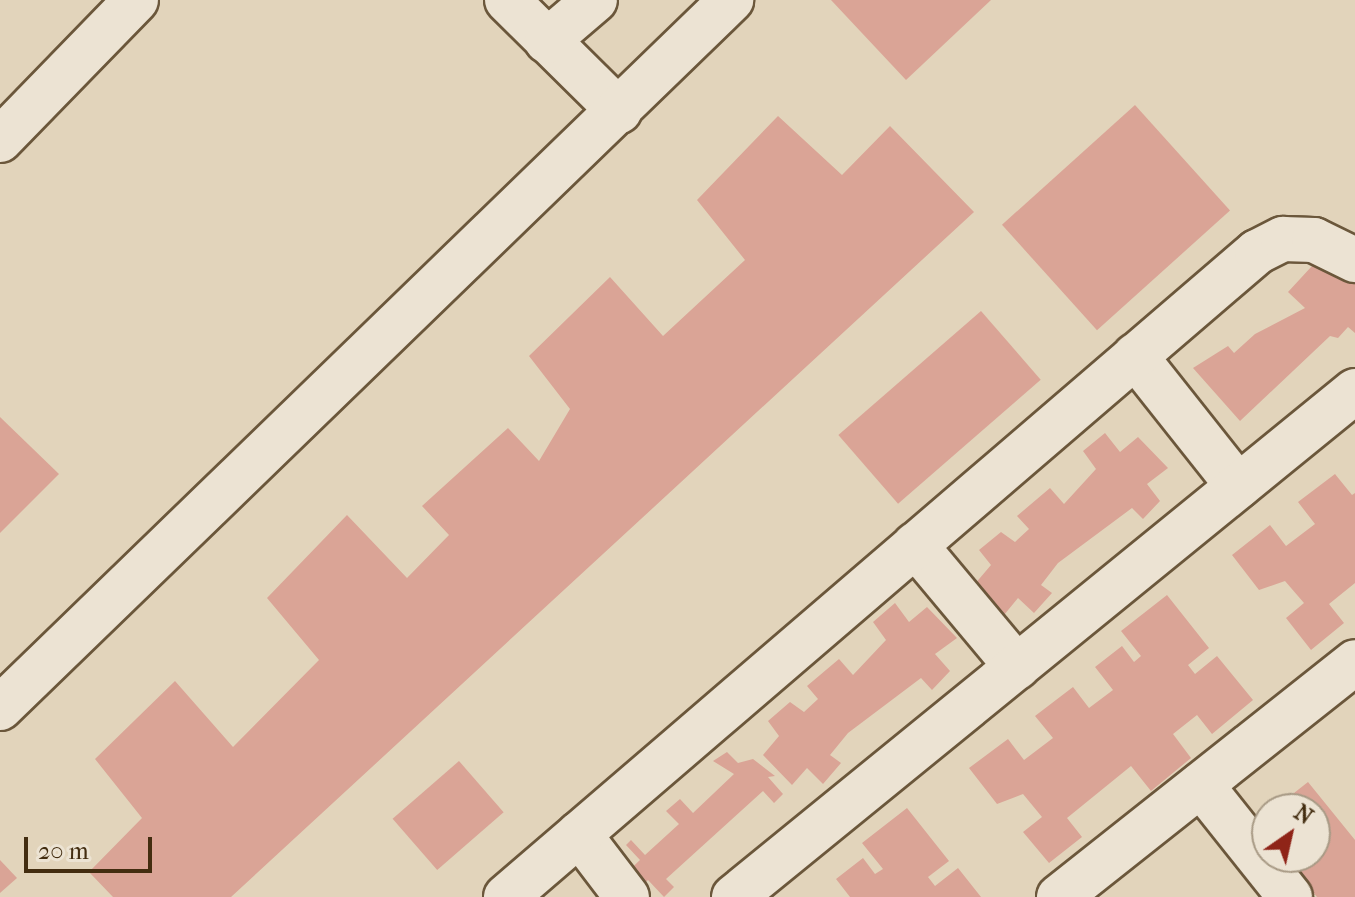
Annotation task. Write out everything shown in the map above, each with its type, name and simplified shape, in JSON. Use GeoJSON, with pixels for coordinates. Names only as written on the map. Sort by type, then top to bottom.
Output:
{"type":"FeatureCollection","features":[{"type":"Feature","properties":{"kind":"street"},"geometry":{"type":"LineString","coordinates":[[0,140],[136,0]]}},
{"type":"Feature","properties":{"kind":"street"},"geometry":{"type":"LineString","coordinates":[[507,0],[619,111]]}},
{"type":"Feature","properties":{"kind":"street"},"geometry":{"type":"LineString","coordinates":[[547,41],[595,0]]}},
{"type":"Feature","properties":{"kind":"street"},"geometry":{"type":"LineString","coordinates":[[0,708],[731,0]]}},
{"type":"Feature","properties":{"kind":"street"},"geometry":{"type":"LineString","coordinates":[[506,897],[1257,252],[1283,239],[1314,240],[1355,260]]}},
{"type":"Feature","properties":{"kind":"street"},"geometry":{"type":"LineString","coordinates":[[1135,356],[1238,486]]}},
{"type":"Feature","properties":{"kind":"street"},"geometry":{"type":"LineString","coordinates":[[734,897],[1355,391]]}},
{"type":"Feature","properties":{"kind":"street"},"geometry":{"type":"LineString","coordinates":[[915,545],[1017,667]]}},
{"type":"Feature","properties":{"kind":"street"},"geometry":{"type":"LineString","coordinates":[[1059,897],[1355,662]]}},
{"type":"Feature","properties":{"kind":"street"},"geometry":{"type":"LineString","coordinates":[[1201,785],[1290,897]]}},
{"type":"Feature","properties":{"kind":"street"},"geometry":{"type":"LineString","coordinates":[[579,834],[627,897]]}},
{"type":"Feature","properties":{"kind":"building"},"geometry":{"type":"Polygon","coordinates":[[[831,0],[991,0],[906,80],[831,0]]]}},
{"type":"Feature","properties":{"kind":"building"},"geometry":{"type":"Polygon","coordinates":[[[1135,105],[1230,211],[1097,330],[1002,225],[1135,105]]]}},
{"type":"Feature","properties":{"kind":"building"},"geometry":{"type":"Polygon","coordinates":[[[778,116],[842,175],[890,126],[974,212],[231,897],[113,897],[89,872],[142,818],[95,759],[175,681],[233,747],[319,660],[267,598],[347,515],[407,578],[449,535],[422,506],[508,428],[539,461],[570,409],[529,356],[610,277],[663,336],[745,260],[697,200],[778,116]]]}},
{"type":"Feature","properties":{"kind":"building"},"geometry":{"type":"Polygon","coordinates":[[[1306,260],[1355,274],[1355,333],[1348,327],[1338,338],[1330,336],[1240,421],[1193,368],[1228,346],[1234,353],[1255,334],[1305,308],[1288,292],[1312,266],[1306,260]]]}},
{"type":"Feature","properties":{"kind":"building"},"geometry":{"type":"Polygon","coordinates":[[[981,311],[1041,380],[898,504],[838,435],[981,311]]]}},
{"type":"Feature","properties":{"kind":"building"},"geometry":{"type":"Polygon","coordinates":[[[0,417],[59,474],[0,533],[0,417]]]}},
{"type":"Feature","properties":{"kind":"building"},"geometry":{"type":"Polygon","coordinates":[[[1105,433],[1120,452],[1138,437],[1168,468],[1147,484],[1160,501],[1143,519],[1132,508],[1058,563],[1041,585],[1052,593],[1034,613],[1018,598],[1004,615],[974,585],[991,565],[979,550],[1001,532],[1015,542],[1029,529],[1017,516],[1050,488],[1064,504],[1096,469],[1083,451],[1105,433]]]}},
{"type":"Feature","properties":{"kind":"building"},"geometry":{"type":"Polygon","coordinates":[[[1335,474],[1352,495],[1355,493],[1355,583],[1329,604],[1344,623],[1311,650],[1286,618],[1304,603],[1285,581],[1259,590],[1232,555],[1270,525],[1286,546],[1315,524],[1298,502],[1335,474]]]}},
{"type":"Feature","properties":{"kind":"building"},"geometry":{"type":"Polygon","coordinates":[[[1167,595],[1209,648],[1188,665],[1195,674],[1217,656],[1253,700],[1212,734],[1197,715],[1173,734],[1191,758],[1151,791],[1131,766],[1067,818],[1082,837],[1049,863],[1023,832],[1042,817],[1023,794],[997,804],[969,768],[1008,739],[1024,760],[1053,738],[1035,716],[1073,687],[1089,708],[1113,690],[1095,667],[1122,646],[1134,662],[1141,656],[1121,631],[1167,595]]]}},
{"type":"Feature","properties":{"kind":"building"},"geometry":{"type":"Polygon","coordinates":[[[895,603],[909,622],[927,607],[957,638],[935,654],[950,671],[932,690],[921,678],[848,733],[830,755],[841,763],[823,784],[807,768],[792,785],[763,755],[779,736],[768,721],[790,702],[804,712],[818,699],[807,686],[839,659],[853,675],[886,640],[873,622],[895,603]]]}},
{"type":"Feature","properties":{"kind":"building"},"geometry":{"type":"Polygon","coordinates":[[[727,752],[738,763],[753,759],[775,776],[768,777],[783,794],[774,803],[763,791],[666,879],[674,887],[664,897],[648,880],[633,894],[619,880],[640,860],[626,845],[631,840],[645,855],[679,824],[666,811],[680,799],[693,813],[734,774],[713,761],[727,752]]]}},
{"type":"Feature","properties":{"kind":"building"},"geometry":{"type":"Polygon","coordinates":[[[459,761],[504,812],[437,870],[393,819],[459,761]]]}},
{"type":"Feature","properties":{"kind":"building"},"geometry":{"type":"Polygon","coordinates":[[[1308,782],[1317,793],[1294,793],[1308,782]]]}},
{"type":"Feature","properties":{"kind":"building"},"geometry":{"type":"Polygon","coordinates":[[[907,808],[949,861],[928,877],[935,886],[958,868],[981,897],[850,897],[836,879],[863,858],[875,874],[883,869],[862,843],[907,808]]]}},
{"type":"Feature","properties":{"kind":"building"},"geometry":{"type":"Polygon","coordinates":[[[1331,810],[1355,840],[1355,897],[1317,897],[1298,873],[1331,873],[1331,810]]]}},
{"type":"Feature","properties":{"kind":"building"},"geometry":{"type":"Polygon","coordinates":[[[0,860],[17,878],[0,893],[0,860]]]}}]}
